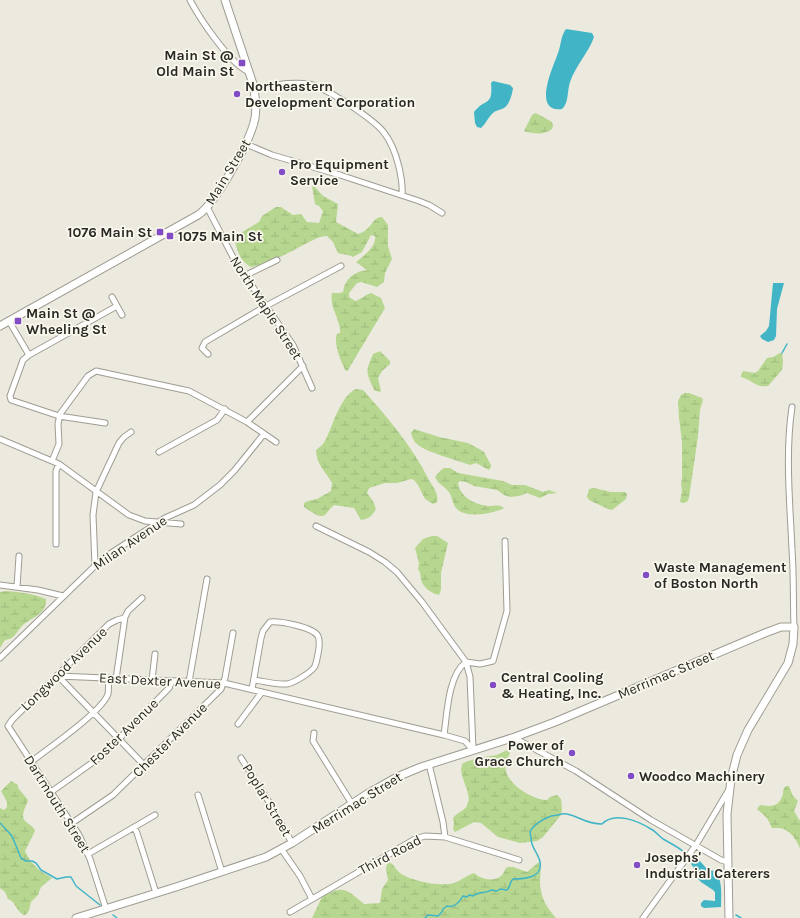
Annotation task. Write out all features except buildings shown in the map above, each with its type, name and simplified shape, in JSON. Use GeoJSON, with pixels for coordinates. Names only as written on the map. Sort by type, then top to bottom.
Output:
{"type":"FeatureCollection","features":[{"type":"Feature","properties":{"kind":"main road","name":"Main Street"},"geometry":{"type":"LineString","coordinates":[[0,326],[192,218],[207,207],[216,196],[252,131],[256,102],[249,72],[225,0]]}},
{"type":"Feature","properties":{"kind":"main road","name":"Merrimac Street"},"geometry":{"type":"LineString","coordinates":[[79,918],[266,857],[282,850],[352,804],[397,777],[429,764],[555,722],[774,629],[794,627]]}},
{"type":"Feature","properties":{"kind":"main road"},"geometry":{"type":"LineString","coordinates":[[729,918],[727,814],[729,790],[737,755],[748,730],[788,663],[793,644],[794,627]]}},
{"type":"Feature","properties":{"kind":"street"},"geometry":{"type":"LineString","coordinates":[[190,0],[199,15],[233,59],[242,69],[249,72]]}},
{"type":"Feature","properties":{"kind":"street"},"geometry":{"type":"LineString","coordinates":[[254,89],[279,85],[301,84],[319,87],[363,114],[382,129],[389,137],[395,152],[402,184],[402,194]]}},
{"type":"Feature","properties":{"kind":"street"},"geometry":{"type":"LineString","coordinates":[[246,144],[272,154],[402,194],[427,204],[442,213]]}},
{"type":"Feature","properties":{"kind":"street","name":"North Maple Street"},"geometry":{"type":"LineString","coordinates":[[207,207],[244,276],[290,341],[312,388]]}},
{"type":"Feature","properties":{"kind":"street"},"geometry":{"type":"LineString","coordinates":[[244,276],[277,260]]}},
{"type":"Feature","properties":{"kind":"street"},"geometry":{"type":"LineString","coordinates":[[208,354],[202,348],[205,342],[266,306],[341,266]]}},
{"type":"Feature","properties":{"kind":"street"},"geometry":{"type":"LineString","coordinates":[[112,297],[122,315]]}},
{"type":"Feature","properties":{"kind":"street"},"geometry":{"type":"LineString","coordinates":[[105,423],[59,416],[13,401],[10,399],[10,396],[23,360],[29,355],[117,306]]}},
{"type":"Feature","properties":{"kind":"street"},"geometry":{"type":"LineString","coordinates":[[9,321],[29,355]]}},
{"type":"Feature","properties":{"kind":"street"},"geometry":{"type":"LineString","coordinates":[[247,422],[303,366]]}},
{"type":"Feature","properties":{"kind":"street"},"geometry":{"type":"LineString","coordinates":[[52,461],[59,445],[59,416],[88,376],[96,371],[184,389],[226,409],[276,442]]}},
{"type":"Feature","properties":{"kind":"street"},"geometry":{"type":"LineString","coordinates":[[792,407],[788,440],[794,627]]}},
{"type":"Feature","properties":{"kind":"street"},"geometry":{"type":"LineString","coordinates":[[159,452],[217,420],[226,409]]}},
{"type":"Feature","properties":{"kind":"street"},"geometry":{"type":"LineString","coordinates":[[95,565],[93,515],[96,492],[117,446],[122,438],[131,432]]}},
{"type":"Feature","properties":{"kind":"street","name":"Milan Avenue"},"geometry":{"type":"LineString","coordinates":[[0,658],[95,565],[110,553],[158,522],[194,505],[220,485],[234,471],[264,434]]}},
{"type":"Feature","properties":{"kind":"street"},"geometry":{"type":"LineString","coordinates":[[0,439],[59,464],[129,515],[145,521],[181,524]]}},
{"type":"Feature","properties":{"kind":"street"},"geometry":{"type":"LineString","coordinates":[[56,544],[56,470],[59,464]]}},
{"type":"Feature","properties":{"kind":"street"},"geometry":{"type":"LineString","coordinates":[[316,526],[369,552],[397,572],[418,597],[466,662],[470,680],[473,750]]}},
{"type":"Feature","properties":{"kind":"street"},"geometry":{"type":"LineString","coordinates":[[473,750],[465,741],[444,735],[454,677],[458,669],[466,662],[486,663],[493,660],[507,611],[505,541]]}},
{"type":"Feature","properties":{"kind":"street"},"geometry":{"type":"LineString","coordinates":[[18,587],[19,556]]}},
{"type":"Feature","properties":{"kind":"street"},"geometry":{"type":"LineString","coordinates":[[189,682],[207,579]]}},
{"type":"Feature","properties":{"kind":"street"},"geometry":{"type":"LineString","coordinates":[[0,585],[63,596]]}},
{"type":"Feature","properties":{"kind":"street"},"geometry":{"type":"LineString","coordinates":[[116,679],[124,618],[128,611],[142,598]]}},
{"type":"Feature","properties":{"kind":"street","name":"Longwood Avenue"},"geometry":{"type":"LineString","coordinates":[[8,725],[112,622],[124,618]]}},
{"type":"Feature","properties":{"kind":"street"},"geometry":{"type":"LineString","coordinates":[[252,689],[261,638],[263,631],[270,622],[277,621],[308,629],[314,631],[318,635],[320,642],[317,660],[314,667],[310,671],[293,682],[287,684],[254,680]]}},
{"type":"Feature","properties":{"kind":"street"},"geometry":{"type":"LineString","coordinates":[[224,683],[233,633]]}},
{"type":"Feature","properties":{"kind":"street"},"geometry":{"type":"LineString","coordinates":[[152,680],[155,654]]}},
{"type":"Feature","properties":{"kind":"street"},"geometry":{"type":"LineString","coordinates":[[58,676],[144,765]]}},
{"type":"Feature","properties":{"kind":"street","name":"East Dexter Avenue"},"geometry":{"type":"LineString","coordinates":[[58,676],[224,683],[444,735]]}},
{"type":"Feature","properties":{"kind":"street"},"geometry":{"type":"LineString","coordinates":[[31,762],[69,734],[93,712],[106,696],[108,678]]}},
{"type":"Feature","properties":{"kind":"street","name":"Foster Avenue"},"geometry":{"type":"LineString","coordinates":[[51,792],[99,759],[169,688],[172,681]]}},
{"type":"Feature","properties":{"kind":"street","name":"Chester Avenue"},"geometry":{"type":"LineString","coordinates":[[72,823],[113,795],[219,690],[224,683]]}},
{"type":"Feature","properties":{"kind":"street"},"geometry":{"type":"LineString","coordinates":[[238,724],[262,692]]}},
{"type":"Feature","properties":{"kind":"street","name":"Dartmouth Street"},"geometry":{"type":"LineString","coordinates":[[8,725],[11,732],[72,823],[88,854],[106,909]]}},
{"type":"Feature","properties":{"kind":"street"},"geometry":{"type":"LineString","coordinates":[[314,733],[312,738],[313,742],[352,804]]}},
{"type":"Feature","properties":{"kind":"street"},"geometry":{"type":"LineString","coordinates":[[515,736],[520,741],[585,776],[634,809],[722,861],[728,862]]}},
{"type":"Feature","properties":{"kind":"street","name":"Poplar Street"},"geometry":{"type":"LineString","coordinates":[[241,758],[269,802],[292,843]]}},
{"type":"Feature","properties":{"kind":"street"},"geometry":{"type":"LineString","coordinates":[[429,764],[444,822],[445,837]]}},
{"type":"Feature","properties":{"kind":"street"},"geometry":{"type":"LineString","coordinates":[[643,918],[696,845],[729,790]]}},
{"type":"Feature","properties":{"kind":"street"},"geometry":{"type":"LineString","coordinates":[[198,795],[222,872]]}},
{"type":"Feature","properties":{"kind":"street"},"geometry":{"type":"LineString","coordinates":[[88,854],[155,815]]}},
{"type":"Feature","properties":{"kind":"street"},"geometry":{"type":"LineString","coordinates":[[134,828],[137,832],[156,893]]}},
{"type":"Feature","properties":{"kind":"street","name":"Third Road"},"geometry":{"type":"LineString","coordinates":[[290,912],[415,839],[425,836],[445,837],[519,860]]}},
{"type":"Feature","properties":{"kind":"street"},"geometry":{"type":"LineString","coordinates":[[282,850],[300,876],[312,899]]}},
{"type":"Feature","properties":{"kind":"green space"},"geometry":{"type":"Polygon","coordinates":[[[535,113],[552,122],[552,129],[539,133],[524,131],[532,115],[535,113]]]}},
{"type":"Feature","properties":{"kind":"green space"},"geometry":{"type":"Polygon","coordinates":[[[312,186],[315,187],[323,196],[338,204],[336,222],[358,234],[366,230],[375,219],[379,217],[382,217],[388,225],[388,246],[392,259],[385,273],[384,282],[377,287],[361,282],[357,283],[349,293],[349,297],[355,301],[371,293],[381,298],[385,308],[346,371],[340,358],[336,342],[337,334],[340,333],[340,328],[333,309],[332,293],[343,292],[348,279],[351,276],[358,272],[367,270],[356,262],[372,247],[375,236],[371,235],[362,252],[353,257],[338,253],[333,242],[327,236],[324,236],[317,238],[287,254],[251,267],[241,258],[234,237],[259,222],[262,216],[276,207],[281,207],[293,215],[301,214],[307,222],[319,223],[323,211],[315,204],[312,186]]]}},
{"type":"Feature","properties":{"kind":"green space"},"geometry":{"type":"Polygon","coordinates":[[[380,351],[390,361],[390,364],[382,371],[378,378],[380,392],[374,390],[369,379],[368,369],[373,354],[380,351]]]}},
{"type":"Feature","properties":{"kind":"green space"},"geometry":{"type":"Polygon","coordinates":[[[782,353],[782,370],[768,386],[757,385],[741,377],[743,371],[755,373],[767,358],[773,357],[782,353]]]}},
{"type":"Feature","properties":{"kind":"green space"},"geometry":{"type":"Polygon","coordinates":[[[356,389],[363,390],[407,444],[435,491],[437,502],[433,504],[425,499],[418,485],[411,479],[397,483],[385,483],[369,488],[367,493],[373,501],[376,509],[370,517],[364,520],[361,520],[354,508],[334,505],[325,515],[320,516],[304,507],[304,503],[317,499],[331,491],[332,483],[319,464],[316,450],[325,441],[341,405],[350,393],[356,389]]]}},
{"type":"Feature","properties":{"kind":"green space"},"geometry":{"type":"Polygon","coordinates":[[[685,393],[702,398],[703,400],[700,410],[698,436],[689,498],[687,502],[683,503],[680,502],[682,490],[682,442],[678,401],[681,395],[685,393]]]}},
{"type":"Feature","properties":{"kind":"green space"},"geometry":{"type":"Polygon","coordinates":[[[414,429],[439,437],[468,443],[484,452],[491,467],[489,470],[476,463],[470,465],[427,450],[414,441],[411,433],[414,429]]]}},
{"type":"Feature","properties":{"kind":"green space"},"geometry":{"type":"Polygon","coordinates":[[[444,468],[450,468],[458,473],[503,481],[512,485],[525,485],[543,492],[549,490],[557,493],[548,494],[540,498],[527,493],[510,497],[497,490],[474,486],[460,481],[458,483],[459,488],[469,499],[479,504],[504,508],[486,514],[466,513],[456,508],[449,493],[435,477],[444,468]]]}},
{"type":"Feature","properties":{"kind":"green space"},"geometry":{"type":"Polygon","coordinates":[[[594,488],[611,492],[625,492],[627,494],[626,499],[612,510],[608,509],[589,500],[587,497],[589,489],[594,488]]]}},
{"type":"Feature","properties":{"kind":"green space"},"geometry":{"type":"Polygon","coordinates":[[[437,536],[448,543],[441,573],[441,590],[439,595],[428,590],[423,585],[418,569],[419,563],[415,548],[423,539],[437,536]]]}},
{"type":"Feature","properties":{"kind":"green space"},"geometry":{"type":"Polygon","coordinates":[[[7,591],[41,597],[46,599],[46,604],[44,609],[37,616],[25,623],[13,637],[5,640],[0,648],[0,592],[7,591]]]}},
{"type":"Feature","properties":{"kind":"green space"},"geometry":{"type":"Polygon","coordinates":[[[507,750],[510,753],[506,762],[506,769],[508,776],[512,781],[522,791],[541,799],[547,800],[550,797],[557,795],[561,799],[561,815],[543,837],[537,841],[520,843],[498,837],[481,823],[474,822],[455,832],[453,829],[453,818],[467,806],[469,798],[461,772],[463,763],[477,758],[497,755],[507,750]]]}},
{"type":"Feature","properties":{"kind":"green space"},"geometry":{"type":"Polygon","coordinates":[[[11,781],[18,785],[18,788],[28,800],[23,818],[33,827],[35,831],[25,851],[36,867],[52,878],[41,887],[38,895],[31,902],[27,914],[24,915],[19,912],[13,902],[8,899],[5,892],[0,888],[0,808],[4,810],[7,807],[7,802],[1,791],[11,781]]]}},
{"type":"Feature","properties":{"kind":"green space"},"geometry":{"type":"Polygon","coordinates":[[[786,786],[789,786],[793,796],[798,801],[794,811],[800,821],[800,849],[790,833],[783,829],[772,828],[767,818],[757,809],[760,805],[771,806],[777,804],[786,786]]]}},
{"type":"Feature","properties":{"kind":"green space"},"geometry":{"type":"Polygon","coordinates":[[[389,862],[400,873],[418,881],[434,884],[448,884],[454,883],[474,873],[480,877],[495,879],[502,875],[507,867],[513,867],[527,872],[539,862],[541,870],[540,886],[542,896],[549,910],[556,918],[312,918],[322,897],[335,891],[345,890],[364,904],[380,903],[382,889],[388,880],[386,869],[389,862]]]}},
{"type":"Feature","properties":{"kind":"water"},"geometry":{"type":"Polygon","coordinates":[[[566,29],[592,33],[594,37],[570,82],[566,104],[562,109],[553,108],[548,104],[546,96],[549,77],[564,31],[566,29]]]}},
{"type":"Feature","properties":{"kind":"water"},"geometry":{"type":"Polygon","coordinates":[[[493,81],[510,85],[513,88],[510,99],[504,108],[490,116],[481,128],[477,127],[474,112],[478,107],[490,99],[491,83],[493,81]]]}},
{"type":"Feature","properties":{"kind":"water"},"geometry":{"type":"Polygon","coordinates":[[[773,283],[784,283],[777,309],[776,336],[774,340],[768,342],[760,336],[769,326],[773,283]]]}},
{"type":"Feature","properties":{"kind":"water"},"geometry":{"type":"Polygon","coordinates":[[[694,858],[699,860],[708,870],[715,871],[718,875],[721,888],[721,907],[704,908],[701,906],[701,903],[704,900],[715,901],[715,892],[693,874],[694,868],[691,864],[694,858]]]}},
{"type":"Feature","properties":{"kind":"waterway"},"geometry":{"type":"LineString","coordinates":[[782,353],[787,344]]}},
{"type":"Feature","properties":{"kind":"waterway"},"geometry":{"type":"LineString","coordinates":[[425,918],[428,915],[438,916],[443,909],[447,906],[456,904],[463,896],[473,896],[491,890],[507,890],[513,879],[527,878],[536,874],[539,871],[540,862],[532,844],[530,832],[538,823],[551,816],[562,814],[572,815],[587,822],[596,824],[602,824],[613,818],[633,820],[652,830],[684,852]]}},
{"type":"Feature","properties":{"kind":"waterway"},"geometry":{"type":"LineString","coordinates":[[0,823],[12,836],[21,858],[26,861],[36,863],[41,870],[57,879],[71,877],[76,886],[100,905]]}},
{"type":"Feature","properties":{"kind":"waterway"},"geometry":{"type":"LineString","coordinates":[[113,915],[117,918]]}},
{"type":"Feature","properties":{"kind":"waterway"},"geometry":{"type":"LineString","coordinates":[[736,915],[741,918]]}},
{"type":"Feature","properties":{"kind":"place","name":"Main St @ Old Main St"},"geometry":{"type":"Point","coordinates":[242,63]}},
{"type":"Feature","properties":{"kind":"place","name":"Northeastern Development Corporation"},"geometry":{"type":"Point","coordinates":[237,94]}},
{"type":"Feature","properties":{"kind":"place","name":"Pro Equipment Service"},"geometry":{"type":"Point","coordinates":[282,172]}},
{"type":"Feature","properties":{"kind":"place","name":"1076 Main St"},"geometry":{"type":"Point","coordinates":[160,232]}},
{"type":"Feature","properties":{"kind":"place","name":"1075 Main St"},"geometry":{"type":"Point","coordinates":[170,236]}},
{"type":"Feature","properties":{"kind":"place","name":"Main St @ Wheeling St"},"geometry":{"type":"Point","coordinates":[18,321]}},
{"type":"Feature","properties":{"kind":"place","name":"Waste Management of Boston North"},"geometry":{"type":"Point","coordinates":[646,575]}},
{"type":"Feature","properties":{"kind":"place","name":"Central Cooling & Heating, Inc."},"geometry":{"type":"Point","coordinates":[493,685]}},
{"type":"Feature","properties":{"kind":"place","name":"Power of Grace Church"},"geometry":{"type":"Point","coordinates":[572,753]}},
{"type":"Feature","properties":{"kind":"place","name":"Woodco Machinery"},"geometry":{"type":"Point","coordinates":[631,776]}},
{"type":"Feature","properties":{"kind":"place","name":"Josephs' Industrial Caterers"},"geometry":{"type":"Point","coordinates":[637,865]}}]}
